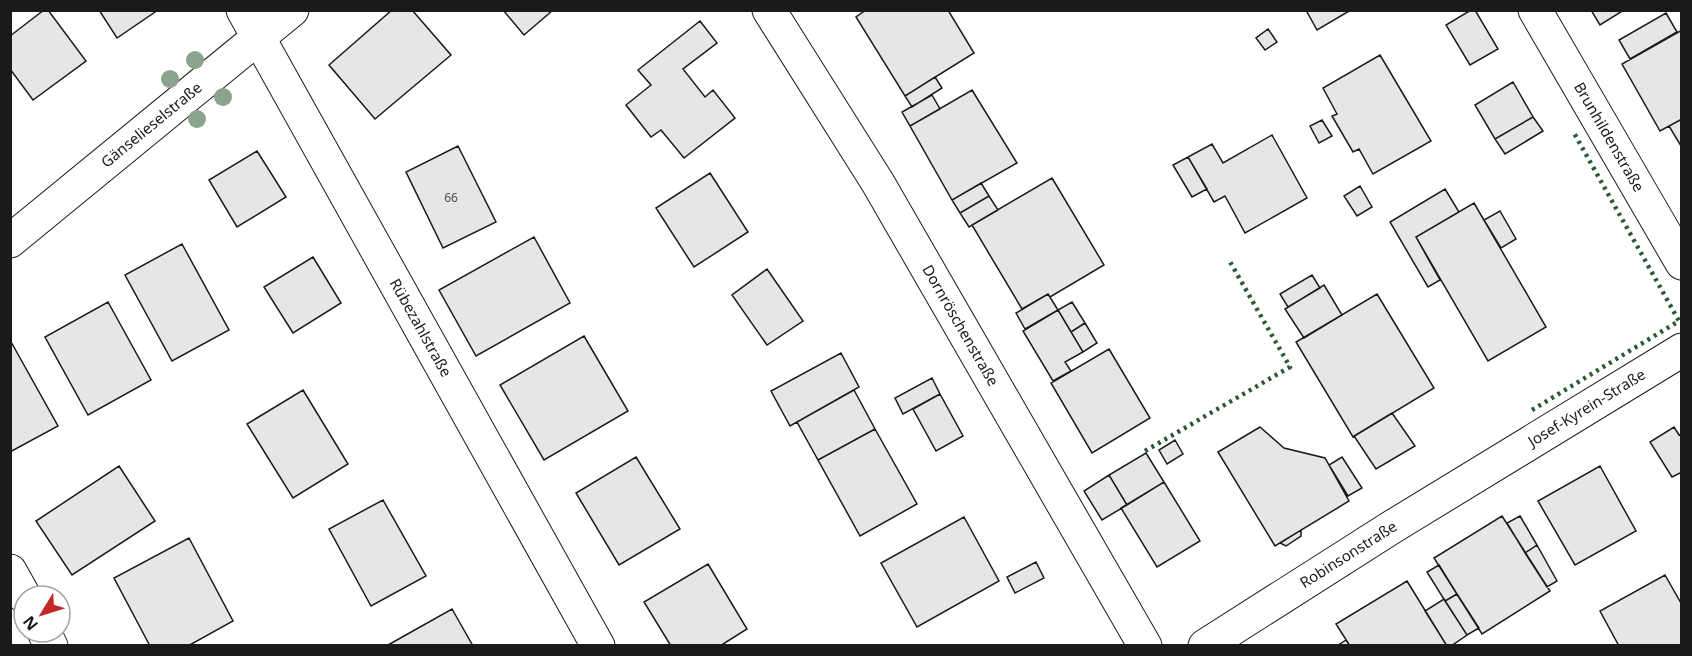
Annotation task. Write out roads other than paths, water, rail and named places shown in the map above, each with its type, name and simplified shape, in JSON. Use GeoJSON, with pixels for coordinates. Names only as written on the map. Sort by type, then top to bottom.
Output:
{"type":"FeatureCollection","features":[{"type":"Feature","properties":{"kind":"street","name":"Gänselieselstraße"},"geometry":{"type":"LineString","coordinates":[[10,241],[251,24],[292,10]]}},
{"type":"Feature","properties":{"kind":"street","name":"Dornröschenstraße"},"geometry":{"type":"LineString","coordinates":[[769,10],[878,183],[1145,645]]}},
{"type":"Feature","properties":{"kind":"street","name":"Brunhildenstraße"},"geometry":{"type":"LineString","coordinates":[[1535,10],[1682,263]]}},
{"type":"Feature","properties":{"kind":"street","name":"Rübezahlstraße"},"geometry":{"type":"LineString","coordinates":[[251,24],[598,645]]}},
{"type":"Feature","properties":{"kind":"street","name":"Josef-Kyrein-Straße"},"geometry":{"type":"LineString","coordinates":[[1493,465],[1682,350]]}},
{"type":"Feature","properties":{"kind":"street","name":"Robinsonstraße"},"geometry":{"type":"LineString","coordinates":[[1205,645],[1493,465]]}}]}
